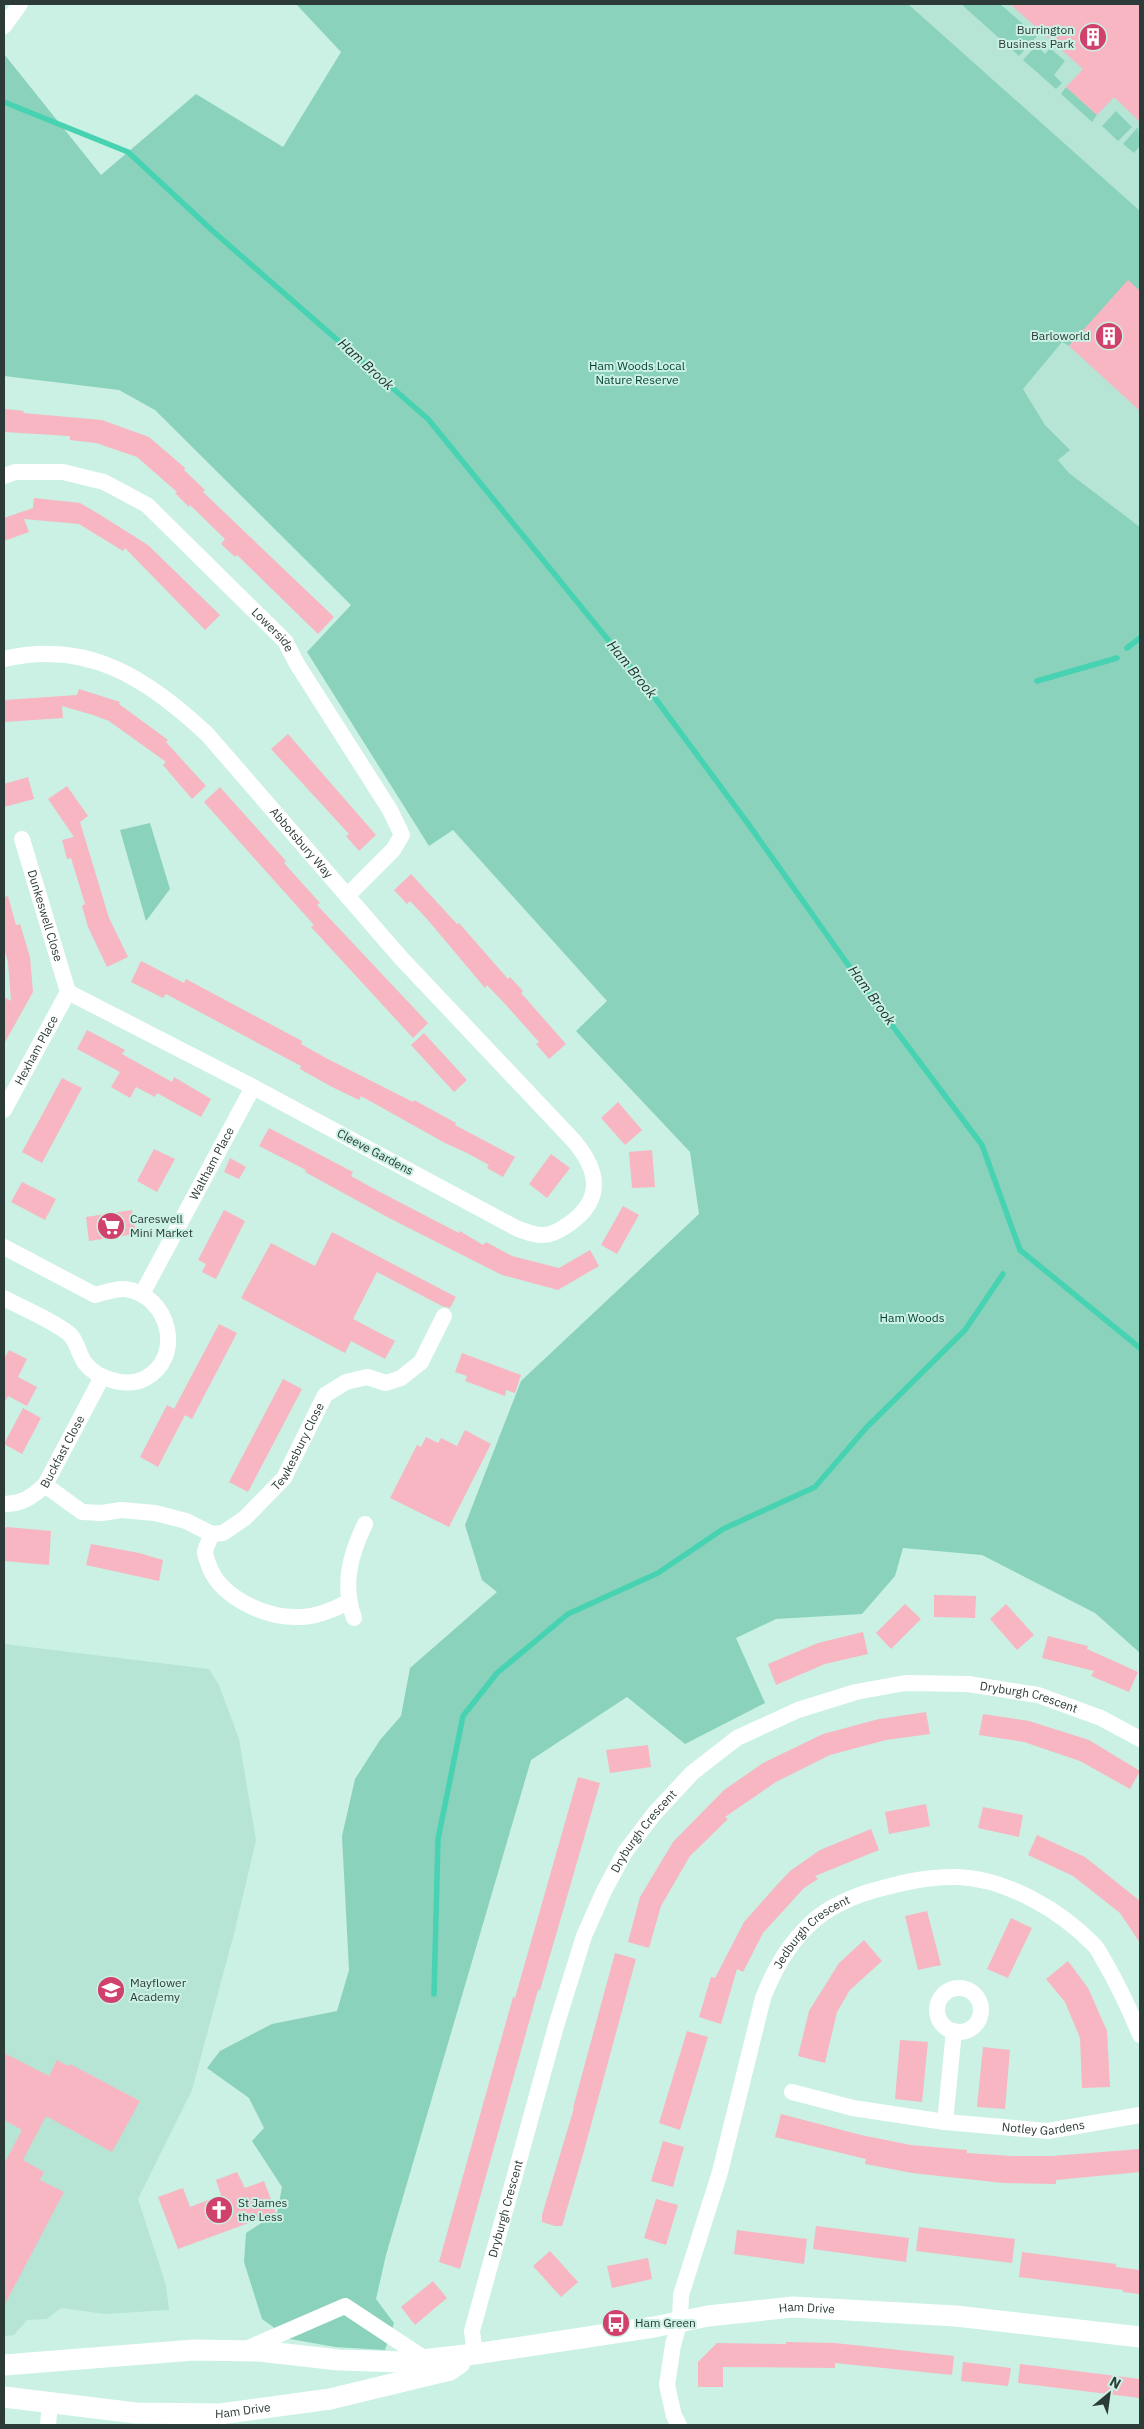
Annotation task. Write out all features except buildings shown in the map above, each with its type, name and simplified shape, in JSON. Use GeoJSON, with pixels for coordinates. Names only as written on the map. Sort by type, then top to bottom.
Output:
{"type":"FeatureCollection","features":[{"type":"Feature","properties":{"kind":"street"},"geometry":{"type":"LineString","coordinates":[[4,26],[20,4]]}},
{"type":"Feature","properties":{"kind":"street","name":"Lowerside"},"geometry":{"type":"LineString","coordinates":[[4,476],[15,472],[63,472],[104,482],[147,505],[286,641],[297,664],[390,810],[402,835],[393,850],[347,896]]}},
{"type":"Feature","properties":{"kind":"street","name":"Abbotsbury Way"},"geometry":{"type":"LineString","coordinates":[[4,659],[58,654],[99,661],[134,677],[172,702],[207,734],[401,958],[554,1118]]}},
{"type":"Feature","properties":{"kind":"street","name":"Dunkeswell Close"},"geometry":{"type":"LineString","coordinates":[[22,839],[68,992]]}},
{"type":"Feature","properties":{"kind":"street","name":"Cleeve Gardens"},"geometry":{"type":"LineString","coordinates":[[68,992],[253,1087],[518,1229],[541,1235],[560,1230],[579,1217],[590,1202],[595,1186],[592,1166],[554,1118]]}},
{"type":"Feature","properties":{"kind":"street","name":"Hexham Place"},"geometry":{"type":"LineString","coordinates":[[4,1110],[68,992]]}},
{"type":"Feature","properties":{"kind":"street","name":"Waltham Place"},"geometry":{"type":"LineString","coordinates":[[142,1294],[253,1087]]}},
{"type":"Feature","properties":{"kind":"street"},"geometry":{"type":"LineString","coordinates":[[4,1247],[95,1295],[123,1288],[142,1294],[154,1303],[164,1317],[170,1340],[166,1355],[156,1370],[142,1380],[124,1382],[102,1377],[85,1363],[69,1333],[4,1298]]}},
{"type":"Feature","properties":{"kind":"street","name":"Tewkesbury Close"},"geometry":{"type":"LineString","coordinates":[[212,1534],[223,1533],[245,1518],[284,1478],[325,1395],[346,1382],[367,1378],[386,1383],[401,1378],[421,1362],[444,1316]]}},
{"type":"Feature","properties":{"kind":"street","name":"Buckfast Close"},"geometry":{"type":"LineString","coordinates":[[4,1504],[17,1504],[31,1497],[45,1485],[102,1377]]}},
{"type":"Feature","properties":{"kind":"street"},"geometry":{"type":"LineString","coordinates":[[45,1485],[82,1512],[102,1513],[121,1510],[155,1513],[186,1521],[212,1534],[205,1552],[212,1574],[221,1586],[243,1602],[276,1614],[297,1618],[339,1607],[348,1602]]}},
{"type":"Feature","properties":{"kind":"street"},"geometry":{"type":"LineString","coordinates":[[354,1618],[348,1602],[346,1589],[352,1554],[365,1524]]}},
{"type":"Feature","properties":{"kind":"street","name":"Dryburgh Crescent"},"geometry":{"type":"LineString","coordinates":[[476,2354],[472,2331],[556,2026],[584,1936],[604,1891],[625,1852],[654,1814],[692,1773],[737,1738],[798,1710],[856,1692],[905,1683],[968,1684],[1038,1695],[1101,1718],[1140,1739]]}},
{"type":"Feature","properties":{"kind":"street","name":"Jedburgh Crescent"},"geometry":{"type":"LineString","coordinates":[[679,2425],[674,2416],[667,2386],[672,2345],[680,2320],[682,2295],[720,2172],[763,1998],[772,1975],[809,1925],[830,1909],[863,1893],[927,1879],[958,1877],[984,1881],[1040,1903],[1096,1946],[1126,1998],[1140,2035]]}},
{"type":"Feature","properties":{"kind":"street"},"geometry":{"type":"LineString","coordinates":[[945,2122],[954,2031]]}},
{"type":"Feature","properties":{"kind":"street","name":"Notley Gardens"},"geometry":{"type":"LineString","coordinates":[[792,2092],[852,2108],[945,2122],[1048,2131],[1140,2116]]}},
{"type":"Feature","properties":{"kind":"street"},"geometry":{"type":"LineString","coordinates":[[242,2351],[345,2306],[425,2359]]}},
{"type":"Feature","properties":{"kind":"street","name":"Ham Drive"},"geometry":{"type":"LineString","coordinates":[[4,2365],[194,2350],[242,2351],[339,2360],[403,2362],[476,2354],[654,2327],[680,2320],[793,2307],[843,2308],[956,2316],[1140,2337]]}},
{"type":"Feature","properties":{"kind":"street","name":"Ham Drive"},"geometry":{"type":"LineString","coordinates":[[4,2397],[136,2413],[220,2414],[330,2399],[450,2370],[476,2354]]}},
{"type":"Feature","properties":{"kind":"street"},"geometry":{"type":"LineString","coordinates":[[48,2425],[50,2403]]}},
{"type":"Feature","properties":{"kind":"street"},"geometry":{"type":"LineString","coordinates":[[220,2414],[238,2425]]}},
{"type":"Feature","properties":{"kind":"shaded area"},"geometry":{"type":"Polygon","coordinates":[[[880,4],[1140,4],[1140,527],[1069,473],[1031,427],[880,4]]]}},
{"type":"Feature","properties":{"kind":"shaded area","name":"Mayflower Academy"},"geometry":{"type":"Polygon","coordinates":[[[4,1644],[209,1669],[219,1685],[239,1739],[256,1840],[235,1930],[192,2090],[138,2199],[166,2285],[169,2310],[105,2314],[61,2308],[47,2319],[27,2320],[14,2335],[4,2336],[4,1644]]]}},
{"type":"Feature","properties":{"kind":"green space","name":"Ham Woods"},"geometry":{"type":"Polygon","coordinates":[[[296,4],[908,4],[1140,211],[1140,291],[1128,281],[1069,346],[1062,342],[1023,389],[1045,425],[1070,450],[1058,460],[1069,473],[1140,527],[1140,1653],[1095,1613],[982,1555],[903,1548],[895,1576],[862,1614],[776,1619],[736,1638],[765,1703],[685,1744],[627,1697],[531,1760],[386,2255],[376,2299],[394,2323],[385,2350],[335,2347],[290,2339],[262,2319],[244,2262],[246,2233],[277,2213],[282,2187],[252,2141],[264,2128],[249,2098],[207,2068],[220,2051],[272,2024],[337,2011],[349,1970],[342,1836],[355,1779],[380,1740],[401,1716],[410,1668],[497,1592],[482,1580],[465,1525],[521,1381],[699,1214],[690,1152],[576,1031],[607,1001],[453,830],[429,846],[307,652],[351,605],[155,410],[119,390],[4,376],[4,54],[101,175],[196,94],[283,147],[341,52],[296,4]]]}},
{"type":"Feature","properties":{"kind":"green space"},"geometry":{"type":"Polygon","coordinates":[[[961,4],[1000,4],[1037,36],[1019,56],[961,4]]]}},
{"type":"Feature","properties":{"kind":"green space"},"geometry":{"type":"Polygon","coordinates":[[[1041,40],[1046,45],[1041,50],[1045,54],[1050,48],[1065,61],[1054,75],[1062,83],[1056,89],[1023,60],[1041,40]]]}},
{"type":"Feature","properties":{"kind":"green space"},"geometry":{"type":"Polygon","coordinates":[[[1066,87],[1097,115],[1092,122],[1061,94],[1066,87]]]}},
{"type":"Feature","properties":{"kind":"green space"},"geometry":{"type":"Polygon","coordinates":[[[1116,111],[1132,127],[1118,141],[1102,126],[1116,111]]]}},
{"type":"Feature","properties":{"kind":"green space"},"geometry":{"type":"Polygon","coordinates":[[[1138,127],[1140,146],[1134,153],[1123,144],[1138,127]]]}},
{"type":"Feature","properties":{"kind":"green space"},"geometry":{"type":"Polygon","coordinates":[[[150,823],[170,889],[146,921],[120,830],[150,823]]]}},
{"type":"Feature","properties":{"kind":"waterway","name":"Ham Brook"},"geometry":{"type":"LineString","coordinates":[[4,102],[128,152],[215,233],[428,419],[649,690],[749,825],[873,1000],[982,1145],[1020,1250],[1140,1348]]}},
{"type":"Feature","properties":{"kind":"waterway"},"geometry":{"type":"LineString","coordinates":[[1127,648],[1140,638]]}},
{"type":"Feature","properties":{"kind":"waterway"},"geometry":{"type":"LineString","coordinates":[[1037,681],[1117,658]]}},
{"type":"Feature","properties":{"kind":"waterway"},"geometry":{"type":"LineString","coordinates":[[434,1994],[438,1839],[463,1716],[497,1673],[568,1614],[658,1573],[723,1529],[815,1487],[866,1428],[965,1330],[1003,1274]]}},
{"type":"Feature","properties":{"kind":"place","name":"Burrington Business Park"},"geometry":{"type":"Point","coordinates":[1093,37]}},
{"type":"Feature","properties":{"kind":"place","name":"Barloworld"},"geometry":{"type":"Point","coordinates":[1109,336]}},
{"type":"Feature","properties":{"kind":"place","name":"Careswell Mini Market"},"geometry":{"type":"Point","coordinates":[111,1226]}},
{"type":"Feature","properties":{"kind":"place","name":"Mayflower Academy"},"geometry":{"type":"Point","coordinates":[111,1990]}},
{"type":"Feature","properties":{"kind":"place","name":"St James the Less"},"geometry":{"type":"Point","coordinates":[219,2210]}},
{"type":"Feature","properties":{"kind":"place","name":"Ham Green"},"geometry":{"type":"Point","coordinates":[616,2323]}},
{"type":"Feature","properties":{"kind":"park label","name":"Ham Woods Local Nature Reserve"},"geometry":{"type":"Point","coordinates":[637,373]}}]}
